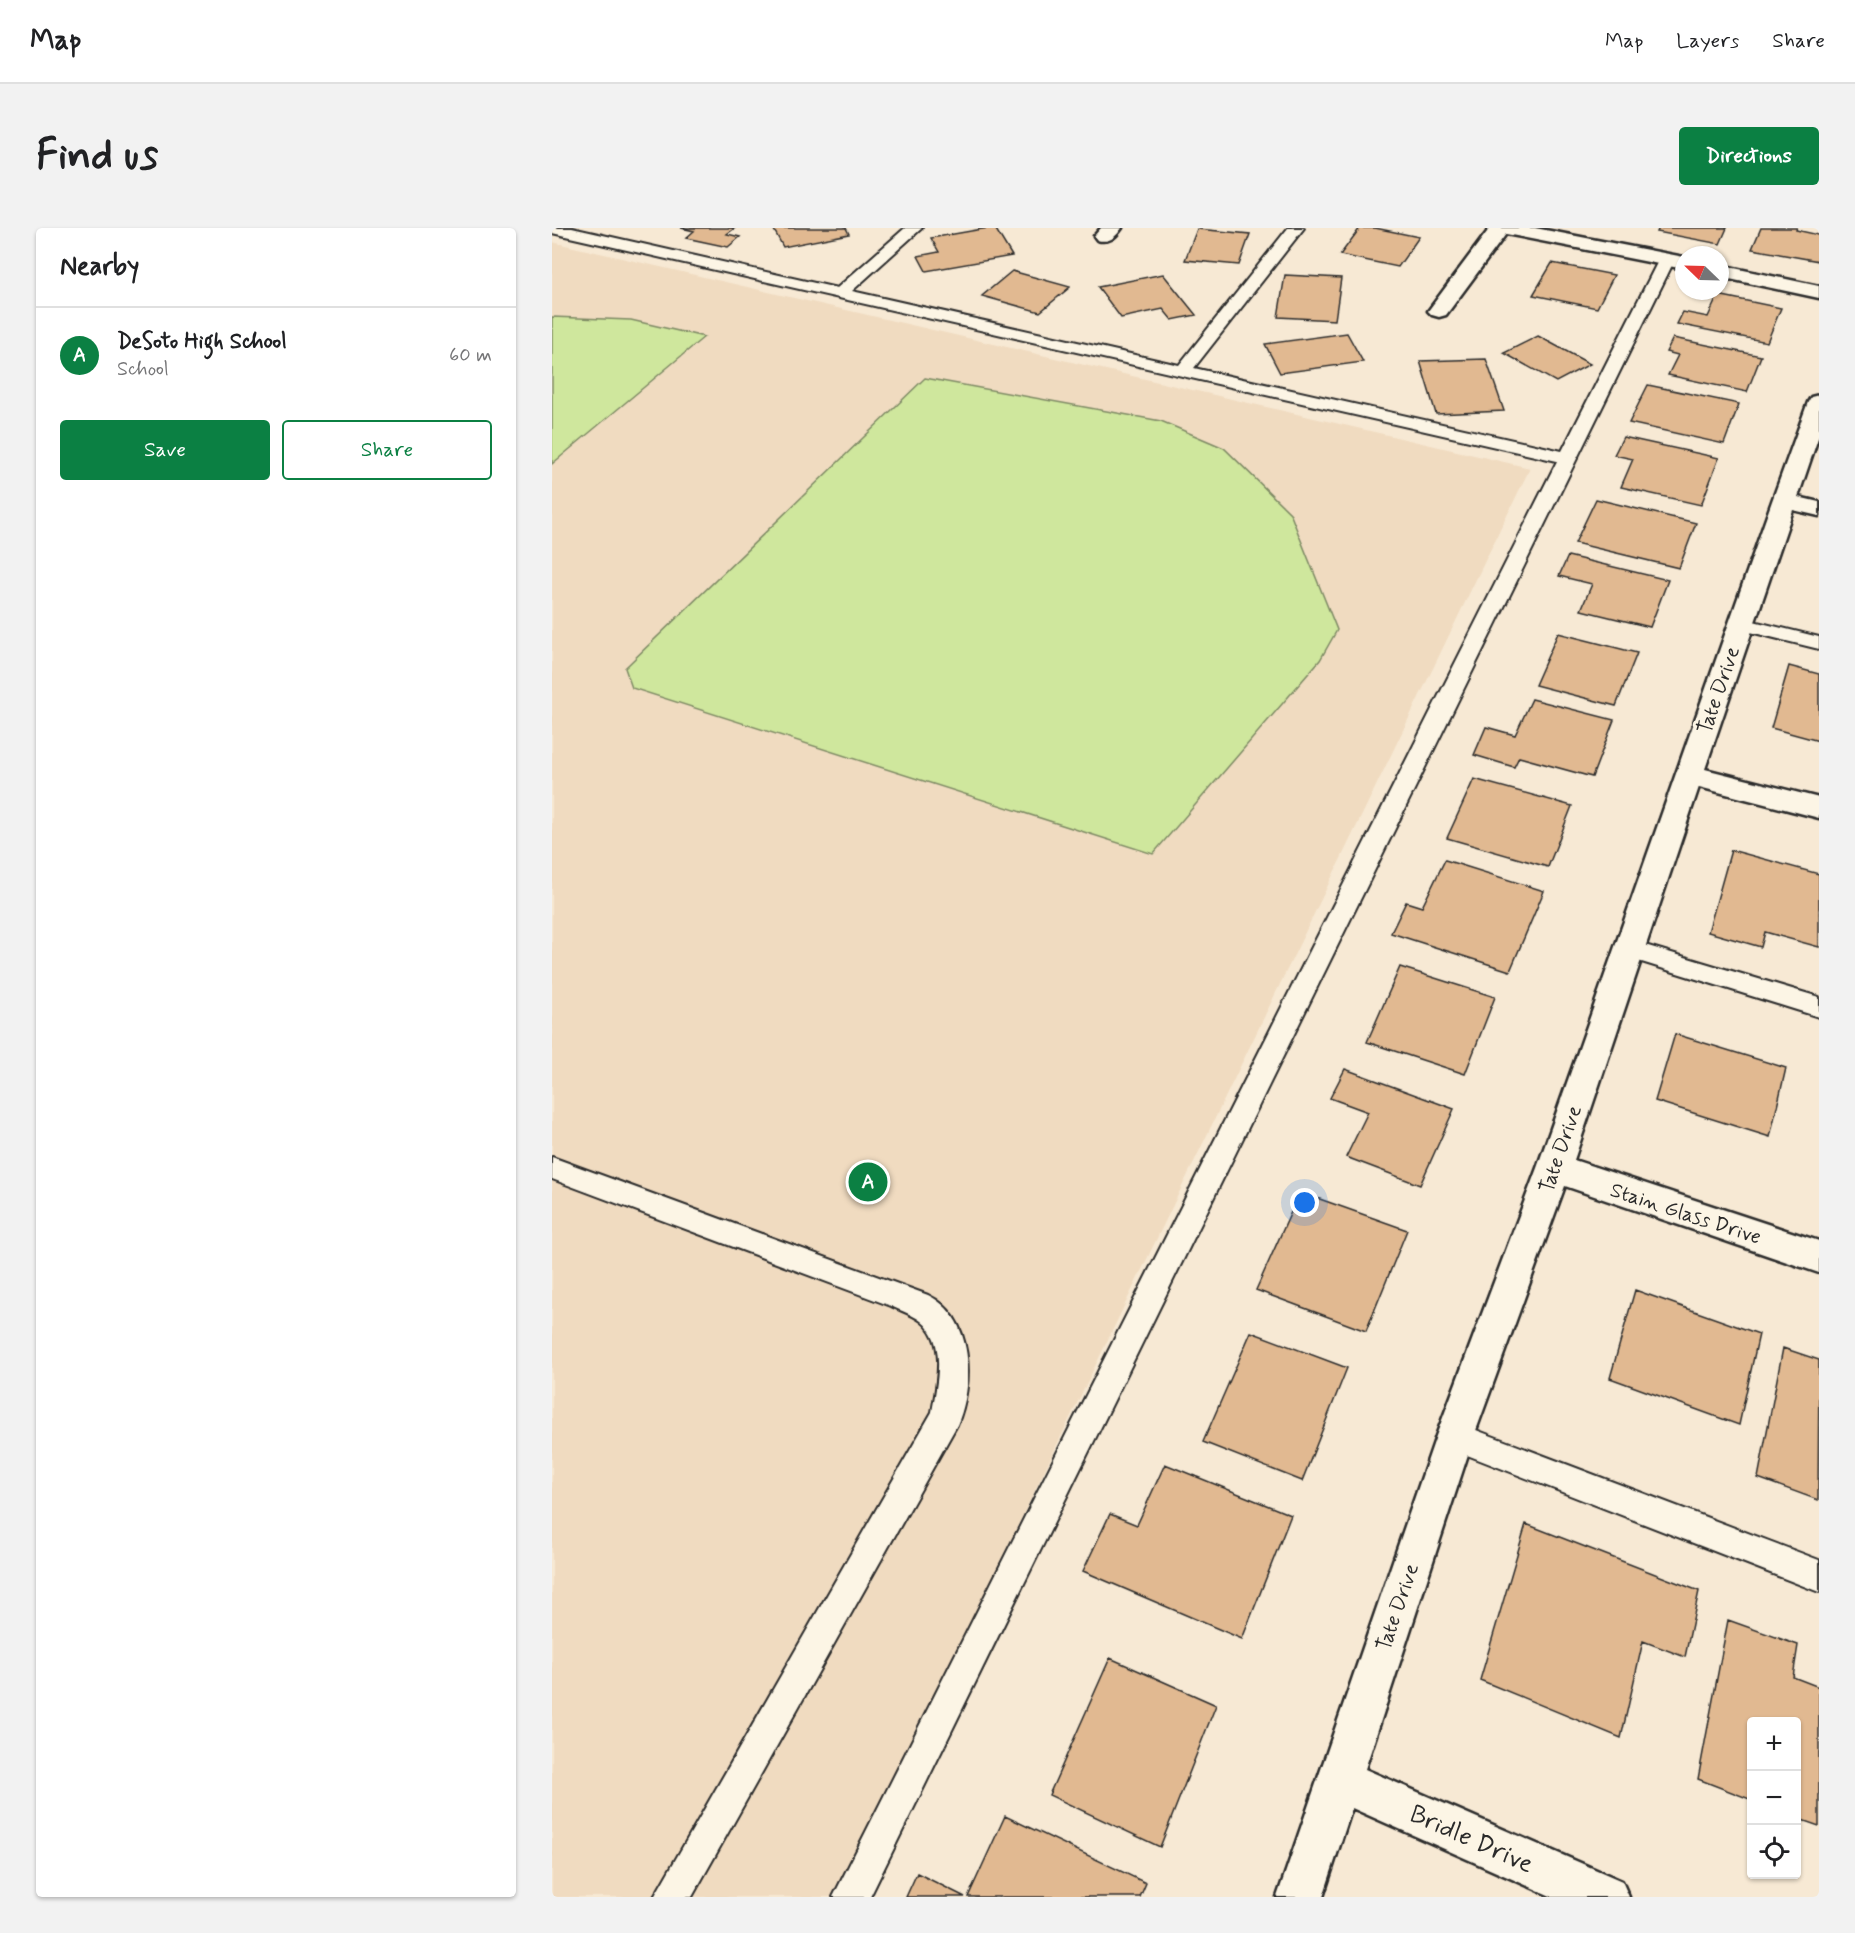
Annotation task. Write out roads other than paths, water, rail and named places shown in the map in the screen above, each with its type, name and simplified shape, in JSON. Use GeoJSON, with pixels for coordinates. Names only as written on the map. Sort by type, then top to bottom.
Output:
{"type":"FeatureCollection","features":[{"type":"Feature","properties":{"kind":"street"},"geometry":{"type":"LineString","coordinates":[[1439,311],[1502,228],[1675,261]]}},
{"type":"Feature","properties":{"kind":"street"},"geometry":{"type":"LineString","coordinates":[[1729,273],[1819,292]]}},
{"type":"Feature","properties":{"kind":"street","name":"Tate Drive"},"geometry":{"type":"LineString","coordinates":[[1300,1897],[1455,1436],[1554,1168],[1819,402]]}},
{"type":"Feature","properties":{"kind":"street"},"geometry":{"type":"LineString","coordinates":[[1784,501],[1819,509]]}},
{"type":"Feature","properties":{"kind":"street"},"geometry":{"type":"LineString","coordinates":[[1689,775],[1819,808]]}},
{"type":"Feature","properties":{"kind":"street","name":"Stain Glass Drive"},"geometry":{"type":"LineString","coordinates":[[1554,1168],[1819,1257]]}},
{"type":"Feature","properties":{"kind":"street","name":"Bridle Drive"},"geometry":{"type":"LineString","coordinates":[[1339,1780],[1606,1897]]}},
{"type":"Feature","properties":{"kind":"lane"},"geometry":{"type":"LineString","coordinates":[[552,228],[1568,458]]}},
{"type":"Feature","properties":{"kind":"lane"},"geometry":{"type":"LineString","coordinates":[[840,293],[914,228]]}},
{"type":"Feature","properties":{"kind":"lane"},"geometry":{"type":"LineString","coordinates":[[1183,371],[1296,228]]}},
{"type":"Feature","properties":{"kind":"lane"},"geometry":{"type":"LineString","coordinates":[[851,1897],[1568,458],[1675,261]]}},
{"type":"Feature","properties":{"kind":"lane"},"geometry":{"type":"LineString","coordinates":[[1741,624],[1819,643]]}},
{"type":"Feature","properties":{"kind":"lane"},"geometry":{"type":"LineString","coordinates":[[1628,949],[1819,1007]]}},
{"type":"Feature","properties":{"kind":"lane"},"geometry":{"type":"LineString","coordinates":[[552,1168],[901,1297],[935,1314],[948,1332],[953,1363],[946,1415],[672,1897]]}},
{"type":"Feature","properties":{"kind":"lane"},"geometry":{"type":"LineString","coordinates":[[1455,1436],[1819,1576]]}},
{"type":"Feature","properties":{"kind":"place","name":"DeSoto High School"},"geometry":{"type":"Point","coordinates":[868,1182]}}]}
